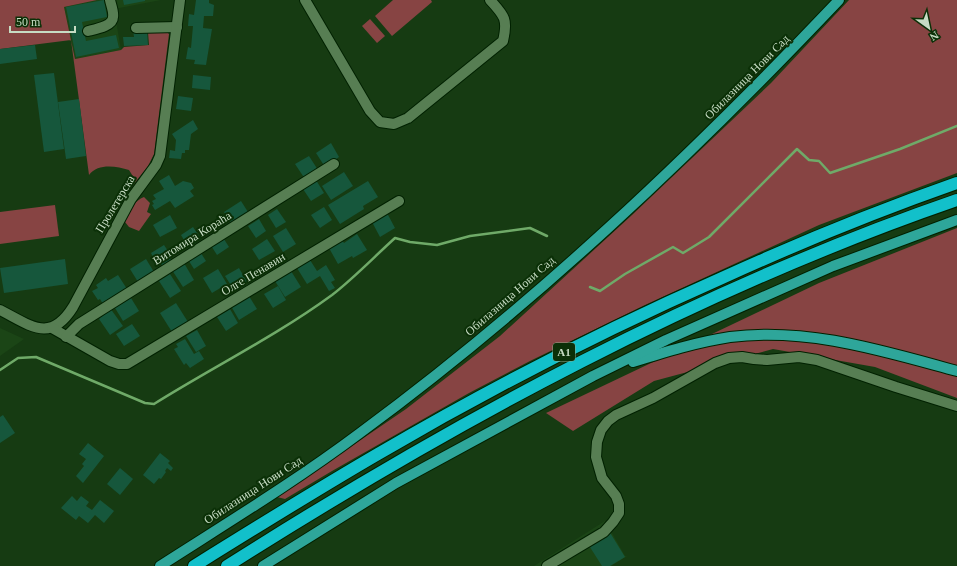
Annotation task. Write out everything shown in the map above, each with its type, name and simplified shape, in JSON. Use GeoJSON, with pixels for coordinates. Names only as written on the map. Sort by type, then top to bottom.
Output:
{"type":"FeatureCollection","features":[{"type":"Feature","properties":{"kind":"highway","name":"A1"},"geometry":{"type":"LineString","coordinates":[[194,566],[378,454],[474,400],[595,336],[790,247],[849,223],[957,183]]}},
{"type":"Feature","properties":{"kind":"highway","name":"A1"},"geometry":{"type":"LineString","coordinates":[[227,566],[329,502],[432,442],[549,378],[608,348],[663,321],[796,262],[856,237],[957,200]]}},
{"type":"Feature","properties":{"kind":"main road","name":"Обилазница Нови Сад"},"geometry":{"type":"LineString","coordinates":[[160,566],[290,482],[360,433],[526,302],[612,225],[718,124],[839,0]]}},
{"type":"Feature","properties":{"kind":"main road"},"geometry":{"type":"LineString","coordinates":[[263,566],[396,483],[593,376],[674,337],[833,266],[957,220]]}},
{"type":"Feature","properties":{"kind":"main road"},"geometry":{"type":"LineString","coordinates":[[593,376],[684,346],[731,337],[767,335],[804,336],[843,342],[957,371]]}},
{"type":"Feature","properties":{"kind":"street"},"geometry":{"type":"LineString","coordinates":[[88,31],[101,28],[111,22],[114,18],[110,0]]}},
{"type":"Feature","properties":{"kind":"street","name":"Пролетерска"},"geometry":{"type":"LineString","coordinates":[[52,328],[63,321],[68,315],[131,198],[156,165],[160,156],[180,0]]}},
{"type":"Feature","properties":{"kind":"street"},"geometry":{"type":"LineString","coordinates":[[305,0],[370,112],[380,122],[394,124],[408,118],[503,42],[507,27],[501,12],[490,0]]}},
{"type":"Feature","properties":{"kind":"street"},"geometry":{"type":"LineString","coordinates":[[136,28],[177,27]]}},
{"type":"Feature","properties":{"kind":"street","name":"Витомира Кораћа"},"geometry":{"type":"LineString","coordinates":[[66,337],[79,324],[334,164]]}},
{"type":"Feature","properties":{"kind":"street","name":"Олге Пенавин"},"geometry":{"type":"LineString","coordinates":[[66,337],[110,361],[119,364],[127,364],[399,200]]}},
{"type":"Feature","properties":{"kind":"street"},"geometry":{"type":"LineString","coordinates":[[0,310],[34,327],[47,329],[52,328],[66,337]]}},
{"type":"Feature","properties":{"kind":"street"},"geometry":{"type":"LineString","coordinates":[[546,566],[604,532],[619,513],[619,504],[616,496],[602,478],[596,457],[597,442],[601,430],[608,421],[616,415],[653,398],[715,363],[729,358],[742,357],[767,360],[799,357],[817,360],[957,406]]}},
{"type":"Feature","properties":{"kind":"shaded area"},"geometry":{"type":"Polygon","coordinates":[[[0,0],[97,0],[64,7],[71,40],[0,49],[0,0]]]}},
{"type":"Feature","properties":{"kind":"shaded area"},"geometry":{"type":"Polygon","coordinates":[[[97,0],[161,0],[114,9],[121,50],[75,59],[64,7],[97,0]]]}},
{"type":"Feature","properties":{"kind":"shaded area"},"geometry":{"type":"Polygon","coordinates":[[[393,0],[431,0],[432,2],[392,36],[375,16],[393,0]]]}},
{"type":"Feature","properties":{"kind":"shaded area"},"geometry":{"type":"Polygon","coordinates":[[[849,0],[957,0],[957,173],[819,225],[645,305],[530,361],[469,393],[285,499],[277,497],[406,409],[500,336],[632,215],[771,83],[849,0]]]}},
{"type":"Feature","properties":{"kind":"shaded area"},"geometry":{"type":"Polygon","coordinates":[[[370,19],[385,36],[377,43],[362,26],[370,19]]]}},
{"type":"Feature","properties":{"kind":"shaded area"},"geometry":{"type":"Polygon","coordinates":[[[166,31],[169,34],[154,154],[148,166],[133,185],[134,178],[129,170],[108,166],[97,169],[89,175],[71,40],[75,59],[121,50],[124,47],[149,45],[148,32],[166,31]]]}},
{"type":"Feature","properties":{"kind":"shaded area"},"geometry":{"type":"Polygon","coordinates":[[[144,197],[150,203],[147,212],[151,214],[139,231],[129,227],[125,222],[132,207],[144,197]]]}},
{"type":"Feature","properties":{"kind":"shaded area"},"geometry":{"type":"Polygon","coordinates":[[[55,205],[59,236],[0,244],[0,212],[55,205]]]}},
{"type":"Feature","properties":{"kind":"shaded area"},"geometry":{"type":"Polygon","coordinates":[[[957,228],[957,398],[875,367],[773,349],[654,381],[573,431],[546,413],[819,283],[957,228]]]}},
{"type":"Feature","properties":{"kind":"shaded area"},"geometry":{"type":"Polygon","coordinates":[[[0,328],[24,339],[0,356],[0,328]]]}},
{"type":"Feature","properties":{"kind":"shaded area"},"geometry":{"type":"Polygon","coordinates":[[[605,521],[625,556],[627,556],[611,566],[534,566],[605,521]]]}},
{"type":"Feature","properties":{"kind":"building"},"geometry":{"type":"Polygon","coordinates":[[[104,0],[107,17],[82,22],[86,41],[116,35],[119,48],[76,57],[66,7],[104,0]]]}},
{"type":"Feature","properties":{"kind":"building"},"geometry":{"type":"Polygon","coordinates":[[[123,0],[145,0],[145,1],[124,5],[123,0]]]}},
{"type":"Feature","properties":{"kind":"building"},"geometry":{"type":"Polygon","coordinates":[[[196,0],[209,0],[209,3],[214,5],[213,16],[204,16],[203,28],[212,29],[206,65],[194,64],[195,60],[186,59],[188,47],[191,48],[193,26],[188,26],[189,14],[194,15],[196,0]]]}},
{"type":"Feature","properties":{"kind":"building"},"geometry":{"type":"Polygon","coordinates":[[[133,30],[147,30],[148,45],[124,46],[123,37],[134,37],[133,30]]]}},
{"type":"Feature","properties":{"kind":"building"},"geometry":{"type":"Polygon","coordinates":[[[35,45],[37,59],[0,64],[0,49],[35,45]]]}},
{"type":"Feature","properties":{"kind":"building"},"geometry":{"type":"Polygon","coordinates":[[[54,73],[64,149],[44,152],[34,75],[54,73]]]}},
{"type":"Feature","properties":{"kind":"building"},"geometry":{"type":"Polygon","coordinates":[[[193,75],[211,77],[210,90],[192,88],[193,75]]]}},
{"type":"Feature","properties":{"kind":"building"},"geometry":{"type":"Polygon","coordinates":[[[178,96],[193,98],[191,111],[176,109],[178,96]]]}},
{"type":"Feature","properties":{"kind":"building"},"geometry":{"type":"Polygon","coordinates":[[[79,99],[86,156],[66,159],[58,102],[79,99]]]}},
{"type":"Feature","properties":{"kind":"building"},"geometry":{"type":"Polygon","coordinates":[[[193,120],[198,129],[191,134],[189,150],[185,150],[185,153],[182,153],[181,159],[169,158],[170,150],[175,151],[176,140],[172,134],[193,120]]]}},
{"type":"Feature","properties":{"kind":"building"},"geometry":{"type":"Polygon","coordinates":[[[331,143],[339,157],[325,167],[316,153],[331,143]]]}},
{"type":"Feature","properties":{"kind":"building"},"geometry":{"type":"Polygon","coordinates":[[[309,156],[318,170],[305,179],[295,164],[309,156]]]}},
{"type":"Feature","properties":{"kind":"building"},"geometry":{"type":"Polygon","coordinates":[[[344,172],[353,186],[331,200],[322,186],[344,172]]]}},
{"type":"Feature","properties":{"kind":"building"},"geometry":{"type":"Polygon","coordinates":[[[169,175],[175,186],[183,181],[191,183],[194,188],[190,191],[194,196],[175,208],[170,201],[155,210],[152,205],[154,204],[152,201],[156,199],[153,195],[164,189],[159,181],[169,175]]]}},
{"type":"Feature","properties":{"kind":"building"},"geometry":{"type":"Polygon","coordinates":[[[316,180],[324,193],[311,201],[303,189],[316,180]]]}},
{"type":"Feature","properties":{"kind":"building"},"geometry":{"type":"Polygon","coordinates":[[[368,181],[378,197],[363,206],[364,209],[340,224],[328,205],[368,181]]]}},
{"type":"Feature","properties":{"kind":"building"},"geometry":{"type":"Polygon","coordinates":[[[241,201],[248,212],[231,223],[224,212],[241,201]]]}},
{"type":"Feature","properties":{"kind":"building"},"geometry":{"type":"Polygon","coordinates":[[[324,207],[332,220],[320,228],[311,215],[324,207]]]}},
{"type":"Feature","properties":{"kind":"building"},"geometry":{"type":"Polygon","coordinates":[[[277,209],[286,222],[276,228],[268,215],[277,209]]]}},
{"type":"Feature","properties":{"kind":"building"},"geometry":{"type":"Polygon","coordinates":[[[387,213],[395,228],[380,237],[372,222],[387,213]]]}},
{"type":"Feature","properties":{"kind":"building"},"geometry":{"type":"Polygon","coordinates":[[[170,215],[177,228],[160,237],[153,225],[170,215]]]}},
{"type":"Feature","properties":{"kind":"building"},"geometry":{"type":"Polygon","coordinates":[[[259,219],[266,231],[256,238],[248,226],[259,219]]]}},
{"type":"Feature","properties":{"kind":"building"},"geometry":{"type":"Polygon","coordinates":[[[193,227],[201,239],[188,247],[181,235],[193,227]]]}},
{"type":"Feature","properties":{"kind":"building"},"geometry":{"type":"Polygon","coordinates":[[[286,228],[296,244],[283,252],[273,236],[286,228]]]}},
{"type":"Feature","properties":{"kind":"building"},"geometry":{"type":"Polygon","coordinates":[[[357,234],[367,250],[338,264],[329,248],[342,240],[344,243],[357,234]]]}},
{"type":"Feature","properties":{"kind":"building"},"geometry":{"type":"Polygon","coordinates":[[[222,236],[229,247],[217,255],[210,244],[222,236]]]}},
{"type":"Feature","properties":{"kind":"building"},"geometry":{"type":"Polygon","coordinates":[[[267,239],[275,251],[259,260],[252,249],[267,239]]]}},
{"type":"Feature","properties":{"kind":"building"},"geometry":{"type":"Polygon","coordinates":[[[164,245],[172,257],[170,258],[172,262],[163,267],[159,261],[155,264],[151,253],[164,245]]]}},
{"type":"Feature","properties":{"kind":"building"},"geometry":{"type":"Polygon","coordinates":[[[199,250],[206,261],[194,269],[187,258],[199,250]]]}},
{"type":"Feature","properties":{"kind":"building"},"geometry":{"type":"Polygon","coordinates":[[[65,259],[68,284],[4,293],[0,268],[65,259]]]}},
{"type":"Feature","properties":{"kind":"building"},"geometry":{"type":"Polygon","coordinates":[[[146,259],[154,272],[138,282],[130,269],[146,259]]]}},
{"type":"Feature","properties":{"kind":"building"},"geometry":{"type":"Polygon","coordinates":[[[310,260],[317,271],[326,265],[335,280],[331,282],[335,288],[329,291],[320,276],[307,284],[297,268],[310,260]]]}},
{"type":"Feature","properties":{"kind":"building"},"geometry":{"type":"Polygon","coordinates":[[[184,263],[194,280],[183,287],[172,270],[184,263]]]}},
{"type":"Feature","properties":{"kind":"building"},"geometry":{"type":"Polygon","coordinates":[[[239,268],[247,282],[234,290],[225,276],[239,268]]]}},
{"type":"Feature","properties":{"kind":"building"},"geometry":{"type":"Polygon","coordinates":[[[218,269],[227,284],[212,293],[203,278],[218,269]]]}},
{"type":"Feature","properties":{"kind":"building"},"geometry":{"type":"Polygon","coordinates":[[[291,271],[301,287],[285,297],[275,281],[291,271]]]}},
{"type":"Feature","properties":{"kind":"building"},"geometry":{"type":"Polygon","coordinates":[[[170,274],[181,291],[170,298],[159,281],[170,274]]]}},
{"type":"Feature","properties":{"kind":"building"},"geometry":{"type":"Polygon","coordinates":[[[118,275],[127,289],[103,304],[100,299],[98,300],[92,291],[98,288],[96,285],[106,278],[108,281],[118,275]]]}},
{"type":"Feature","properties":{"kind":"building"},"geometry":{"type":"Polygon","coordinates":[[[278,286],[286,300],[273,308],[264,294],[278,286]]]}},
{"type":"Feature","properties":{"kind":"building"},"geometry":{"type":"Polygon","coordinates":[[[249,296],[257,309],[239,320],[231,306],[249,296]]]}},
{"type":"Feature","properties":{"kind":"building"},"geometry":{"type":"Polygon","coordinates":[[[131,298],[139,311],[123,321],[115,308],[131,298]]]}},
{"type":"Feature","properties":{"kind":"building"},"geometry":{"type":"Polygon","coordinates":[[[176,303],[188,322],[172,332],[160,313],[176,303]]]}},
{"type":"Feature","properties":{"kind":"building"},"geometry":{"type":"Polygon","coordinates":[[[110,308],[123,326],[110,335],[99,319],[104,315],[103,313],[110,308]]]}},
{"type":"Feature","properties":{"kind":"building"},"geometry":{"type":"Polygon","coordinates":[[[230,309],[238,323],[226,331],[217,317],[230,309]]]}},
{"type":"Feature","properties":{"kind":"building"},"geometry":{"type":"Polygon","coordinates":[[[132,324],[140,336],[124,346],[116,334],[132,324]]]}},
{"type":"Feature","properties":{"kind":"building"},"geometry":{"type":"Polygon","coordinates":[[[197,330],[206,346],[196,352],[186,336],[197,330]]]}},
{"type":"Feature","properties":{"kind":"building"},"geometry":{"type":"Polygon","coordinates":[[[185,339],[194,354],[199,351],[204,359],[190,368],[186,363],[184,365],[174,349],[178,347],[176,344],[185,339]]]}},
{"type":"Feature","properties":{"kind":"building"},"geometry":{"type":"Polygon","coordinates":[[[3,415],[15,433],[0,443],[0,417],[3,415]]]}},
{"type":"Feature","properties":{"kind":"building"},"geometry":{"type":"Polygon","coordinates":[[[88,443],[104,456],[83,483],[76,476],[84,466],[82,464],[86,459],[79,454],[88,443]]]}},
{"type":"Feature","properties":{"kind":"building"},"geometry":{"type":"Polygon","coordinates":[[[160,453],[170,461],[168,463],[173,468],[171,471],[167,468],[161,479],[159,478],[154,484],[143,475],[160,453]]]}},
{"type":"Feature","properties":{"kind":"building"},"geometry":{"type":"Polygon","coordinates":[[[120,468],[133,479],[120,495],[107,484],[120,468]]]}},
{"type":"Feature","properties":{"kind":"building"},"geometry":{"type":"Polygon","coordinates":[[[72,496],[77,501],[81,496],[89,502],[86,506],[92,510],[100,500],[114,511],[104,523],[95,515],[88,523],[79,516],[76,520],[61,508],[72,496]]]}},
{"type":"Feature","properties":{"kind":"building"},"geometry":{"type":"Polygon","coordinates":[[[609,531],[625,557],[610,566],[602,566],[588,544],[609,531]]]}},
{"type":"Feature","properties":{"kind":"waterway"},"geometry":{"type":"LineString","coordinates":[[590,287],[600,291],[625,274],[673,247],[683,253],[709,237],[797,149],[809,160],[819,161],[830,173],[900,149],[957,126]]}},
{"type":"Feature","properties":{"kind":"waterway"},"geometry":{"type":"LineString","coordinates":[[0,370],[18,358],[36,357],[145,403],[154,404],[267,338],[311,310],[332,295],[395,238],[410,242],[437,245],[470,236],[530,228],[547,236]]}}]}
